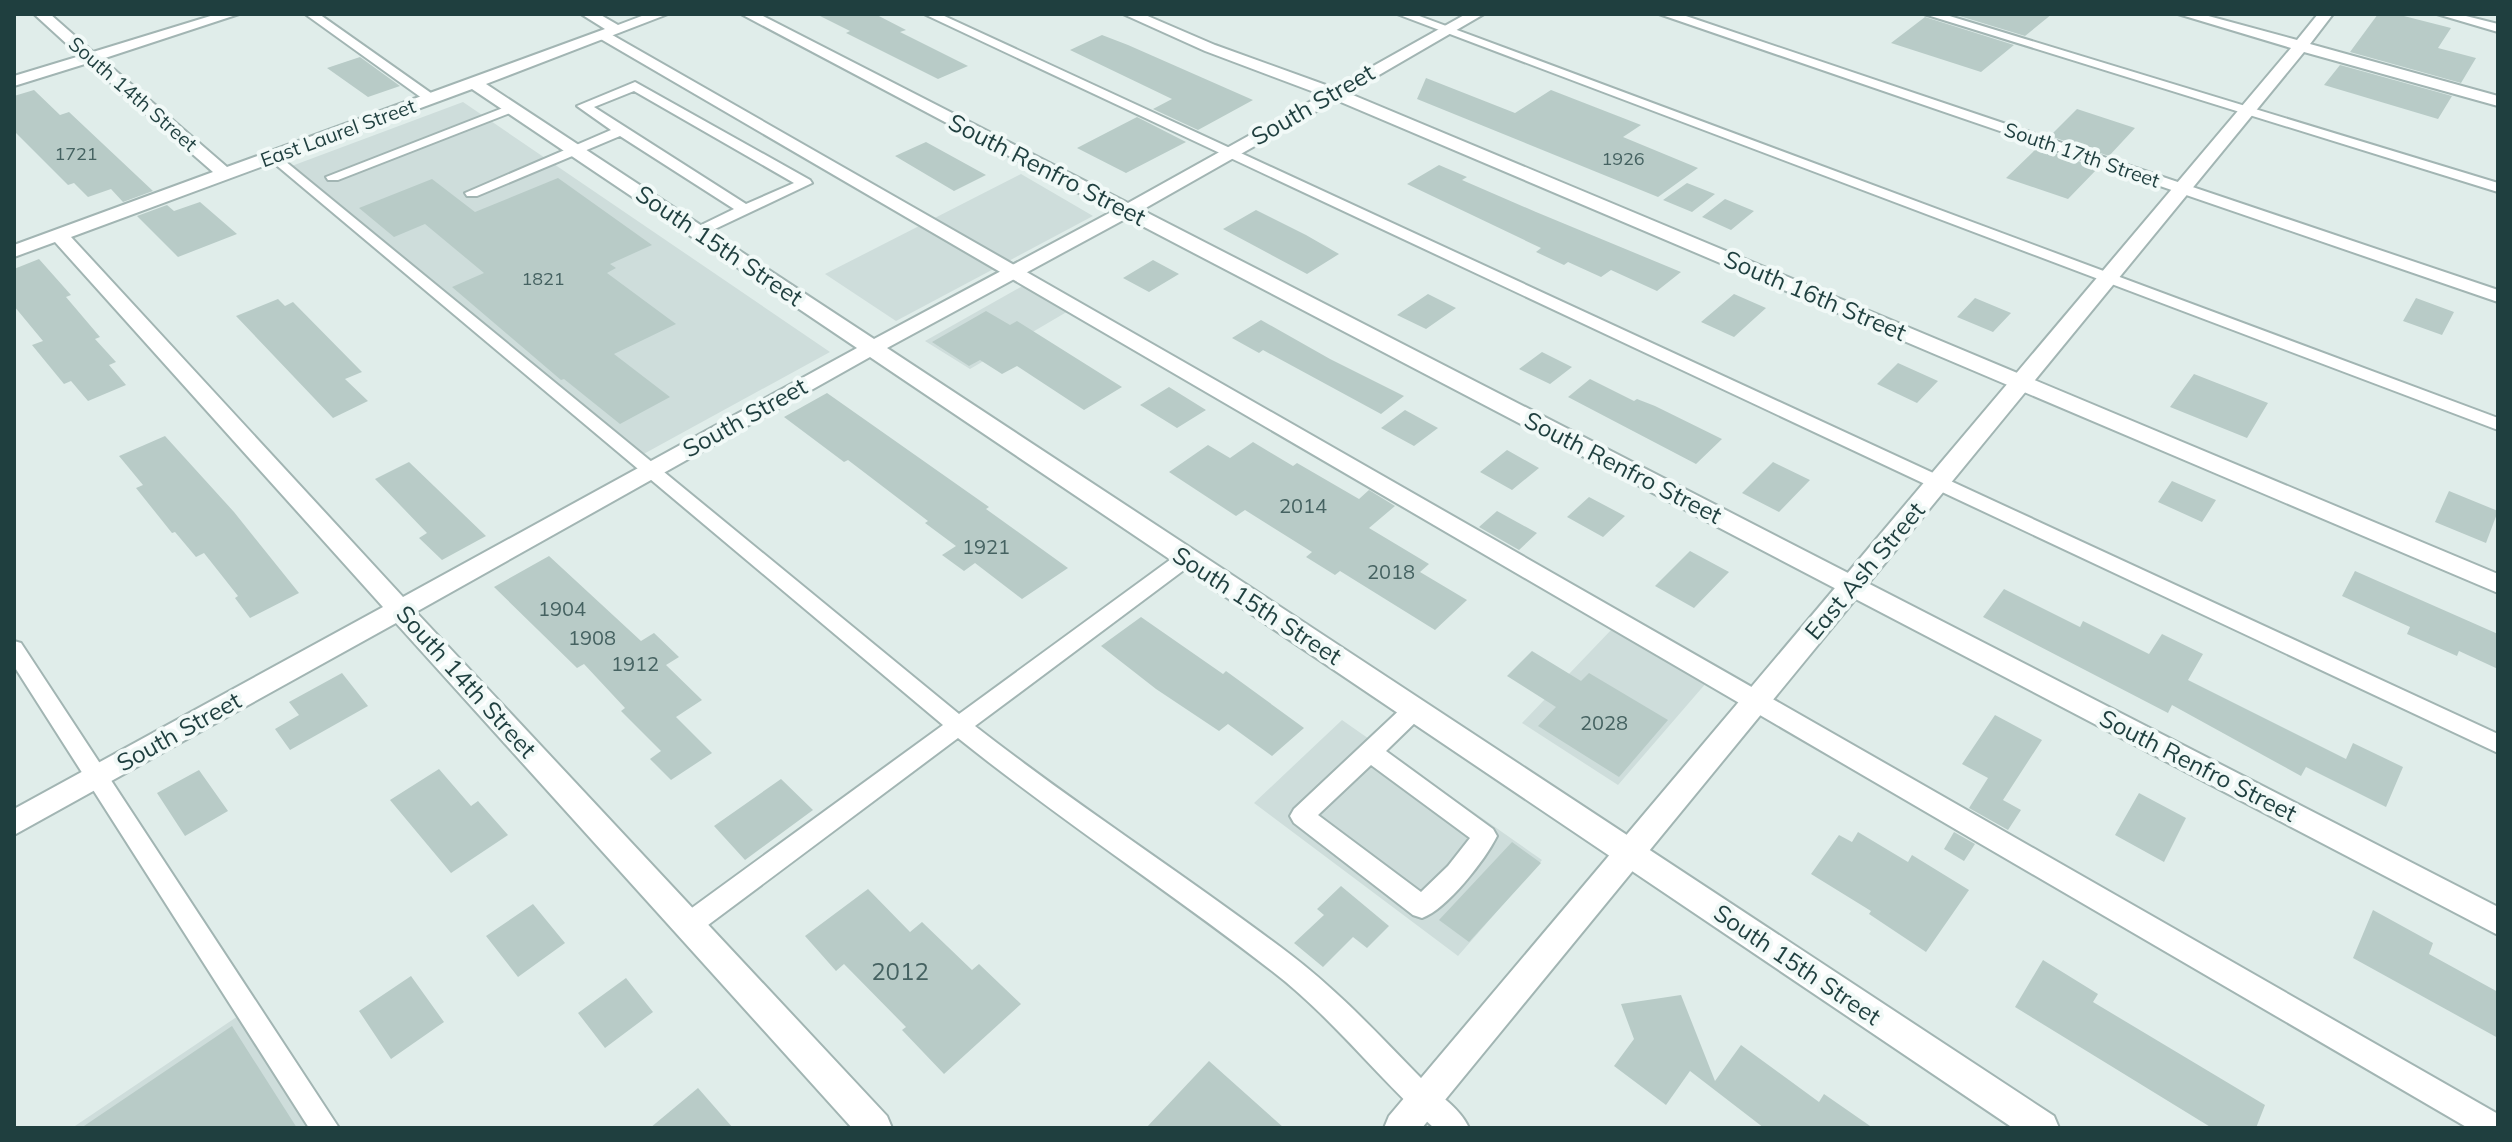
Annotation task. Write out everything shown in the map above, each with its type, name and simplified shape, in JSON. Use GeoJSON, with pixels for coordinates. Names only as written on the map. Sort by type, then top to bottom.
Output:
{"type":"FeatureCollection","features":[{"type":"Feature","properties":{"kind":"street","name":"South 14th Street"},"geometry":{"type":"LineString","coordinates":[[41,14],[225,174]]}},
{"type":"Feature","properties":{"kind":"street"},"geometry":{"type":"LineString","coordinates":[[14,81],[232,14]]}},
{"type":"Feature","properties":{"kind":"street"},"geometry":{"type":"LineString","coordinates":[[588,14],[610,33]]}},
{"type":"Feature","properties":{"kind":"street","name":"East Laurel Street"},"geometry":{"type":"LineString","coordinates":[[14,251],[661,14]]}},
{"type":"Feature","properties":{"kind":"street","name":"South Renfro Street"},"geometry":{"type":"LineString","coordinates":[[748,14],[2498,922]]}},
{"type":"Feature","properties":{"kind":"street","name":"South 16th Street"},"geometry":{"type":"LineString","coordinates":[[1130,14],[1210,48],[1333,93],[2498,584]]}},
{"type":"Feature","properties":{"kind":"street","name":"South Street"},"geometry":{"type":"LineString","coordinates":[[14,823],[872,348],[1128,211],[1477,14]]}},
{"type":"Feature","properties":{"kind":"street","name":"South 17th Street"},"geometry":{"type":"LineString","coordinates":[[1666,14],[2498,296]]}},
{"type":"Feature","properties":{"kind":"street"},"geometry":{"type":"LineString","coordinates":[[2185,14],[2498,101]]}},
{"type":"Feature","properties":{"kind":"street","name":"East Ash Street"},"geometry":{"type":"LineString","coordinates":[[1401,1128],[2110,279],[2326,14]]}},
{"type":"Feature","properties":{"kind":"street","name":"South 15th Street"},"geometry":{"type":"LineString","coordinates":[[474,83],[2042,1128]]}},
{"type":"Feature","properties":{"kind":"street","name":"South 14th Street"},"geometry":{"type":"LineString","coordinates":[[59,235],[687,926],[875,1128]]}},
{"type":"Feature","properties":{"kind":"lane"},"geometry":{"type":"LineString","coordinates":[[311,14],[431,98]]}},
{"type":"Feature","properties":{"kind":"lane"},"geometry":{"type":"LineString","coordinates":[[930,14],[2498,744]]}},
{"type":"Feature","properties":{"kind":"lane"},"geometry":{"type":"LineString","coordinates":[[1403,14],[2498,424]]}},
{"type":"Feature","properties":{"kind":"lane"},"geometry":{"type":"LineString","coordinates":[[1930,14],[2498,188]]}},
{"type":"Feature","properties":{"kind":"lane"},"geometry":{"type":"LineString","coordinates":[[2443,14],[2498,28]]}},
{"type":"Feature","properties":{"kind":"lane"},"geometry":{"type":"LineString","coordinates":[[610,33],[1755,703],[2495,1128]]}},
{"type":"Feature","properties":{"kind":"lane"},"geometry":{"type":"LineString","coordinates":[[698,232],[805,183],[635,86],[584,106],[745,210]]}},
{"type":"Feature","properties":{"kind":"lane"},"geometry":{"type":"LineString","coordinates":[[333,177],[513,109]]}},
{"type":"Feature","properties":{"kind":"lane"},"geometry":{"type":"LineString","coordinates":[[472,193],[622,130]]}},
{"type":"Feature","properties":{"kind":"lane"},"geometry":{"type":"LineString","coordinates":[[274,156],[960,727],[1047,796],[1283,964],[1350,1023],[1424,1101],[1455,1128]]}},
{"type":"Feature","properties":{"kind":"lane"},"geometry":{"type":"LineString","coordinates":[[687,926],[1185,559]]}},
{"type":"Feature","properties":{"kind":"lane"},"geometry":{"type":"LineString","coordinates":[[14,649],[325,1128]]}},
{"type":"Feature","properties":{"kind":"lane"},"geometry":{"type":"LineString","coordinates":[[1369,751],[1485,836],[1457,873],[1422,907],[1302,816],[1369,751],[1414,710]]}},
{"type":"Feature","properties":{"kind":"shaded area"},"geometry":{"type":"Polygon","coordinates":[[[463,102],[830,352],[629,462],[281,170],[463,102]]]}},
{"type":"Feature","properties":{"kind":"shaded area"},"geometry":{"type":"Polygon","coordinates":[[[1021,174],[1093,216],[896,321],[825,274],[1021,174]]]}},
{"type":"Feature","properties":{"kind":"shaded area"},"geometry":{"type":"Polygon","coordinates":[[[1026,284],[1070,310],[970,369],[925,341],[1026,284]]]}},
{"type":"Feature","properties":{"kind":"shaded area"},"geometry":{"type":"Polygon","coordinates":[[[1612,629],[1707,682],[1618,785],[1522,723],[1612,629]]]}},
{"type":"Feature","properties":{"kind":"shaded area"},"geometry":{"type":"Polygon","coordinates":[[[1342,720],[1542,860],[1458,956],[1254,803],[1342,720]]]}},
{"type":"Feature","properties":{"kind":"shaded area"},"geometry":{"type":"Polygon","coordinates":[[[241,1014],[314,1128],[72,1128],[241,1014]]]}},
{"type":"Feature","properties":{"kind":"building"},"geometry":{"type":"Polygon","coordinates":[[[816,14],[875,14],[906,30],[900,32],[968,66],[938,79],[846,33],[850,31],[816,14]]]}},
{"type":"Feature","properties":{"kind":"building"},"geometry":{"type":"Polygon","coordinates":[[[1953,14],[2052,14],[2025,36],[1953,14]]]}},
{"type":"Feature","properties":{"kind":"building"},"geometry":{"type":"Polygon","coordinates":[[[2378,14],[2396,14],[2451,28],[2438,48],[2476,58],[2461,83],[2350,52],[2378,14]]]}},
{"type":"Feature","properties":{"kind":"building"},"geometry":{"type":"Polygon","coordinates":[[[1925,17],[2014,45],[1981,72],[1891,43],[1925,17]]]}},
{"type":"Feature","properties":{"kind":"building"},"geometry":{"type":"Polygon","coordinates":[[[1102,35],[1253,100],[1198,130],[1153,109],[1172,99],[1070,50],[1102,35]]]}},
{"type":"Feature","properties":{"kind":"building"},"geometry":{"type":"Polygon","coordinates":[[[360,57],[400,86],[368,97],[327,68],[360,57]]]}},
{"type":"Feature","properties":{"kind":"building"},"geometry":{"type":"Polygon","coordinates":[[[2340,65],[2452,96],[2438,119],[2324,85],[2340,65]]]}},
{"type":"Feature","properties":{"kind":"building"},"geometry":{"type":"Polygon","coordinates":[[[1426,78],[1515,113],[1551,90],[1641,125],[1623,137],[1698,168],[1658,197],[1417,99],[1426,78]]]}},
{"type":"Feature","properties":{"kind":"building"},"geometry":{"type":"Polygon","coordinates":[[[34,90],[60,115],[69,112],[153,191],[123,202],[111,189],[88,197],[74,183],[68,185],[14,131],[14,96],[34,90]]]}},
{"type":"Feature","properties":{"kind":"building"},"geometry":{"type":"Polygon","coordinates":[[[2077,109],[2135,128],[2109,156],[2050,136],[2077,109]]]}},
{"type":"Feature","properties":{"kind":"building"},"geometry":{"type":"Polygon","coordinates":[[[1137,117],[1186,142],[1126,173],[1077,148],[1137,117]]]}},
{"type":"Feature","properties":{"kind":"building"},"geometry":{"type":"Polygon","coordinates":[[[926,142],[986,175],[954,191],[895,156],[926,142]]]}},
{"type":"Feature","properties":{"kind":"building"},"geometry":{"type":"Polygon","coordinates":[[[2038,147],[2098,168],[2068,199],[2006,178],[2038,147]]]}},
{"type":"Feature","properties":{"kind":"building"},"geometry":{"type":"Polygon","coordinates":[[[1439,165],[1467,177],[1462,180],[1681,272],[1657,291],[1611,270],[1601,277],[1568,262],[1564,265],[1536,252],[1541,248],[1407,184],[1439,165]]]}},
{"type":"Feature","properties":{"kind":"building"},"geometry":{"type":"Polygon","coordinates":[[[558,178],[652,245],[610,264],[616,268],[607,273],[676,324],[614,354],[670,397],[620,424],[564,379],[561,380],[452,287],[484,273],[425,224],[394,237],[359,208],[432,179],[475,212],[558,178]]]}},
{"type":"Feature","properties":{"kind":"building"},"geometry":{"type":"Polygon","coordinates":[[[1687,183],[1715,194],[1692,212],[1663,200],[1687,183]]]}},
{"type":"Feature","properties":{"kind":"building"},"geometry":{"type":"Polygon","coordinates":[[[1725,199],[1754,211],[1731,230],[1702,217],[1725,199]]]}},
{"type":"Feature","properties":{"kind":"building"},"geometry":{"type":"Polygon","coordinates":[[[200,202],[237,234],[178,257],[137,216],[167,205],[174,211],[200,202]]]}},
{"type":"Feature","properties":{"kind":"building"},"geometry":{"type":"Polygon","coordinates":[[[1256,210],[1339,254],[1307,274],[1223,229],[1256,210]]]}},
{"type":"Feature","properties":{"kind":"building"},"geometry":{"type":"Polygon","coordinates":[[[39,259],[71,295],[66,297],[100,337],[95,339],[116,362],[109,365],[126,385],[88,401],[71,381],[64,384],[32,345],[43,341],[14,306],[14,269],[39,259]]]}},
{"type":"Feature","properties":{"kind":"building"},"geometry":{"type":"Polygon","coordinates":[[[1153,260],[1179,274],[1149,292],[1123,278],[1153,260]]]}},
{"type":"Feature","properties":{"kind":"building"},"geometry":{"type":"Polygon","coordinates":[[[1428,294],[1456,308],[1426,329],[1397,315],[1428,294]]]}},
{"type":"Feature","properties":{"kind":"building"},"geometry":{"type":"Polygon","coordinates":[[[1734,294],[1766,308],[1734,337],[1701,322],[1734,294]]]}},
{"type":"Feature","properties":{"kind":"building"},"geometry":{"type":"Polygon","coordinates":[[[1975,298],[2011,313],[1993,332],[1957,317],[1975,298]]]}},
{"type":"Feature","properties":{"kind":"building"},"geometry":{"type":"Polygon","coordinates":[[[2416,298],[2454,312],[2442,335],[2403,321],[2416,298]]]}},
{"type":"Feature","properties":{"kind":"building"},"geometry":{"type":"Polygon","coordinates":[[[278,299],[285,306],[293,302],[362,372],[345,379],[368,401],[333,418],[236,316],[278,299]]]}},
{"type":"Feature","properties":{"kind":"building"},"geometry":{"type":"Polygon","coordinates":[[[986,311],[1010,325],[1017,321],[1122,387],[1084,410],[1017,366],[1002,374],[980,360],[969,366],[932,342],[986,311]]]}},
{"type":"Feature","properties":{"kind":"building"},"geometry":{"type":"Polygon","coordinates":[[[1261,320],[1404,396],[1381,414],[1263,350],[1259,353],[1232,338],[1261,320]]]}},
{"type":"Feature","properties":{"kind":"building"},"geometry":{"type":"Polygon","coordinates":[[[1542,352],[1572,367],[1550,384],[1519,369],[1542,352]]]}},
{"type":"Feature","properties":{"kind":"building"},"geometry":{"type":"Polygon","coordinates":[[[1898,363],[1938,381],[1917,403],[1877,384],[1898,363]]]}},
{"type":"Feature","properties":{"kind":"building"},"geometry":{"type":"Polygon","coordinates":[[[2194,374],[2268,403],[2247,438],[2170,407],[2194,374]]]}},
{"type":"Feature","properties":{"kind":"building"},"geometry":{"type":"Polygon","coordinates":[[[1590,379],[1722,439],[1696,464],[1568,397],[1590,379]]]}},
{"type":"Feature","properties":{"kind":"building"},"geometry":{"type":"Polygon","coordinates":[[[1169,387],[1206,410],[1177,428],[1140,405],[1169,387]]]}},
{"type":"Feature","properties":{"kind":"building"},"geometry":{"type":"Polygon","coordinates":[[[827,393],[989,507],[986,509],[1068,568],[1022,599],[975,563],[964,571],[942,555],[956,546],[925,523],[928,521],[848,460],[844,462],[784,417],[827,393]]]}},
{"type":"Feature","properties":{"kind":"building"},"geometry":{"type":"Polygon","coordinates":[[[1405,410],[1438,428],[1414,446],[1381,428],[1405,410]]]}},
{"type":"Feature","properties":{"kind":"building"},"geometry":{"type":"Polygon","coordinates":[[[165,436],[234,512],[299,593],[250,618],[235,598],[238,596],[204,553],[196,557],[175,532],[172,533],[136,488],[143,485],[119,456],[165,436]]]}},
{"type":"Feature","properties":{"kind":"building"},"geometry":{"type":"Polygon","coordinates":[[[1253,442],[1359,499],[1369,490],[1395,506],[1369,528],[1429,564],[1420,572],[1467,600],[1435,630],[1340,571],[1335,575],[1306,557],[1312,552],[1245,510],[1236,516],[1169,472],[1208,445],[1230,458],[1253,442]]]}},
{"type":"Feature","properties":{"kind":"building"},"geometry":{"type":"Polygon","coordinates":[[[1507,450],[1539,468],[1512,490],[1480,472],[1507,450]]]}},
{"type":"Feature","properties":{"kind":"building"},"geometry":{"type":"Polygon","coordinates":[[[409,462],[486,536],[442,560],[419,538],[427,533],[375,479],[409,462]]]}},
{"type":"Feature","properties":{"kind":"building"},"geometry":{"type":"Polygon","coordinates":[[[1773,462],[1810,480],[1779,512],[1742,493],[1773,462]]]}},
{"type":"Feature","properties":{"kind":"building"},"geometry":{"type":"Polygon","coordinates":[[[2172,481],[2216,500],[2202,522],[2158,502],[2172,481]]]}},
{"type":"Feature","properties":{"kind":"building"},"geometry":{"type":"Polygon","coordinates":[[[2449,491],[2498,511],[2486,543],[2435,522],[2449,491]]]}},
{"type":"Feature","properties":{"kind":"building"},"geometry":{"type":"Polygon","coordinates":[[[1589,497],[1625,516],[1603,537],[1567,517],[1589,497]]]}},
{"type":"Feature","properties":{"kind":"building"},"geometry":{"type":"Polygon","coordinates":[[[1497,511],[1537,533],[1519,550],[1479,527],[1497,511]]]}},
{"type":"Feature","properties":{"kind":"building"},"geometry":{"type":"Polygon","coordinates":[[[1690,551],[1729,572],[1694,608],[1655,586],[1690,551]]]}},
{"type":"Feature","properties":{"kind":"building"},"geometry":{"type":"Polygon","coordinates":[[[549,556],[641,641],[654,633],[679,657],[666,665],[702,700],[676,717],[712,753],[671,780],[650,759],[661,751],[621,711],[625,708],[584,664],[577,668],[494,587],[549,556]]]}},
{"type":"Feature","properties":{"kind":"building"},"geometry":{"type":"Polygon","coordinates":[[[2355,571],[2498,634],[2498,669],[2459,651],[2457,656],[2407,634],[2410,627],[2342,596],[2355,571]]]}},
{"type":"Feature","properties":{"kind":"building"},"geometry":{"type":"Polygon","coordinates":[[[2004,589],[2080,627],[2083,621],[2149,654],[2162,634],[2203,654],[2188,680],[2346,759],[2353,743],[2403,767],[2386,807],[2306,767],[2301,776],[2172,705],[2168,713],[1983,617],[2004,589]]]}},
{"type":"Feature","properties":{"kind":"building"},"geometry":{"type":"Polygon","coordinates":[[[1141,617],[1223,674],[1226,671],[1304,728],[1272,756],[1228,724],[1219,731],[1156,689],[1101,646],[1141,617]]]}},
{"type":"Feature","properties":{"kind":"building"},"geometry":{"type":"Polygon","coordinates":[[[1532,651],[1581,681],[1589,673],[1668,720],[1619,777],[1538,726],[1556,707],[1507,676],[1532,651]]]}},
{"type":"Feature","properties":{"kind":"building"},"geometry":{"type":"Polygon","coordinates":[[[342,673],[368,706],[290,750],[275,729],[299,715],[289,702],[342,673]]]}},
{"type":"Feature","properties":{"kind":"building"},"geometry":{"type":"Polygon","coordinates":[[[1995,715],[2042,740],[2003,800],[2021,810],[2008,830],[1969,808],[1988,778],[1962,764],[1995,715]]]}},
{"type":"Feature","properties":{"kind":"building"},"geometry":{"type":"Polygon","coordinates":[[[439,769],[471,806],[478,801],[508,835],[451,873],[390,800],[439,769]]]}},
{"type":"Feature","properties":{"kind":"building"},"geometry":{"type":"Polygon","coordinates":[[[199,770],[228,811],[185,836],[157,793],[199,770]]]}},
{"type":"Feature","properties":{"kind":"building"},"geometry":{"type":"Polygon","coordinates":[[[781,779],[813,810],[745,860],[714,826],[781,779]]]}},
{"type":"Feature","properties":{"kind":"building"},"geometry":{"type":"Polygon","coordinates":[[[2139,793],[2186,818],[2164,862],[2115,835],[2139,793]]]}},
{"type":"Feature","properties":{"kind":"building"},"geometry":{"type":"Polygon","coordinates":[[[1858,832],[1908,862],[1912,855],[1969,890],[1926,952],[1869,914],[1871,911],[1811,874],[1839,835],[1852,842],[1858,832]]]}},
{"type":"Feature","properties":{"kind":"building"},"geometry":{"type":"Polygon","coordinates":[[[1954,832],[1975,844],[1964,861],[1944,849],[1954,832]]]}},
{"type":"Feature","properties":{"kind":"building"},"geometry":{"type":"Polygon","coordinates":[[[1512,842],[1541,863],[1469,942],[1439,920],[1512,842]]]}},
{"type":"Feature","properties":{"kind":"building"},"geometry":{"type":"Polygon","coordinates":[[[1341,886],[1389,926],[1367,948],[1353,937],[1323,967],[1294,943],[1324,915],[1317,909],[1341,886]]]}},
{"type":"Feature","properties":{"kind":"building"},"geometry":{"type":"Polygon","coordinates":[[[868,889],[910,932],[922,922],[972,970],[979,964],[1021,1004],[944,1074],[902,1030],[906,1027],[844,964],[836,971],[805,936],[868,889]]]}},
{"type":"Feature","properties":{"kind":"building"},"geometry":{"type":"Polygon","coordinates":[[[533,904],[565,943],[518,977],[486,936],[533,904]]]}},
{"type":"Feature","properties":{"kind":"building"},"geometry":{"type":"Polygon","coordinates":[[[2373,910],[2433,943],[2429,954],[2498,992],[2498,1038],[2353,958],[2373,910]]]}},
{"type":"Feature","properties":{"kind":"building"},"geometry":{"type":"Polygon","coordinates":[[[2043,960],[2098,994],[2093,1002],[2265,1105],[2256,1128],[2212,1128],[2015,1007],[2043,960]]]}},
{"type":"Feature","properties":{"kind":"building"},"geometry":{"type":"Polygon","coordinates":[[[411,976],[444,1022],[391,1059],[359,1011],[411,976]]]}},
{"type":"Feature","properties":{"kind":"building"},"geometry":{"type":"Polygon","coordinates":[[[626,978],[653,1012],[605,1048],[578,1013],[626,978]]]}},
{"type":"Feature","properties":{"kind":"building"},"geometry":{"type":"Polygon","coordinates":[[[1681,995],[1715,1081],[1741,1045],[1819,1102],[1824,1094],[1873,1128],[1764,1128],[1690,1071],[1666,1105],[1614,1066],[1634,1039],[1621,1004],[1681,995]]]}},
{"type":"Feature","properties":{"kind":"building"},"geometry":{"type":"Polygon","coordinates":[[[232,1026],[297,1128],[81,1128],[232,1026]]]}},
{"type":"Feature","properties":{"kind":"building"},"geometry":{"type":"Polygon","coordinates":[[[1209,1061],[1284,1128],[1146,1128],[1209,1061]]]}},
{"type":"Feature","properties":{"kind":"building"},"geometry":{"type":"Polygon","coordinates":[[[698,1088],[733,1128],[650,1128],[698,1088]]]}}]}
